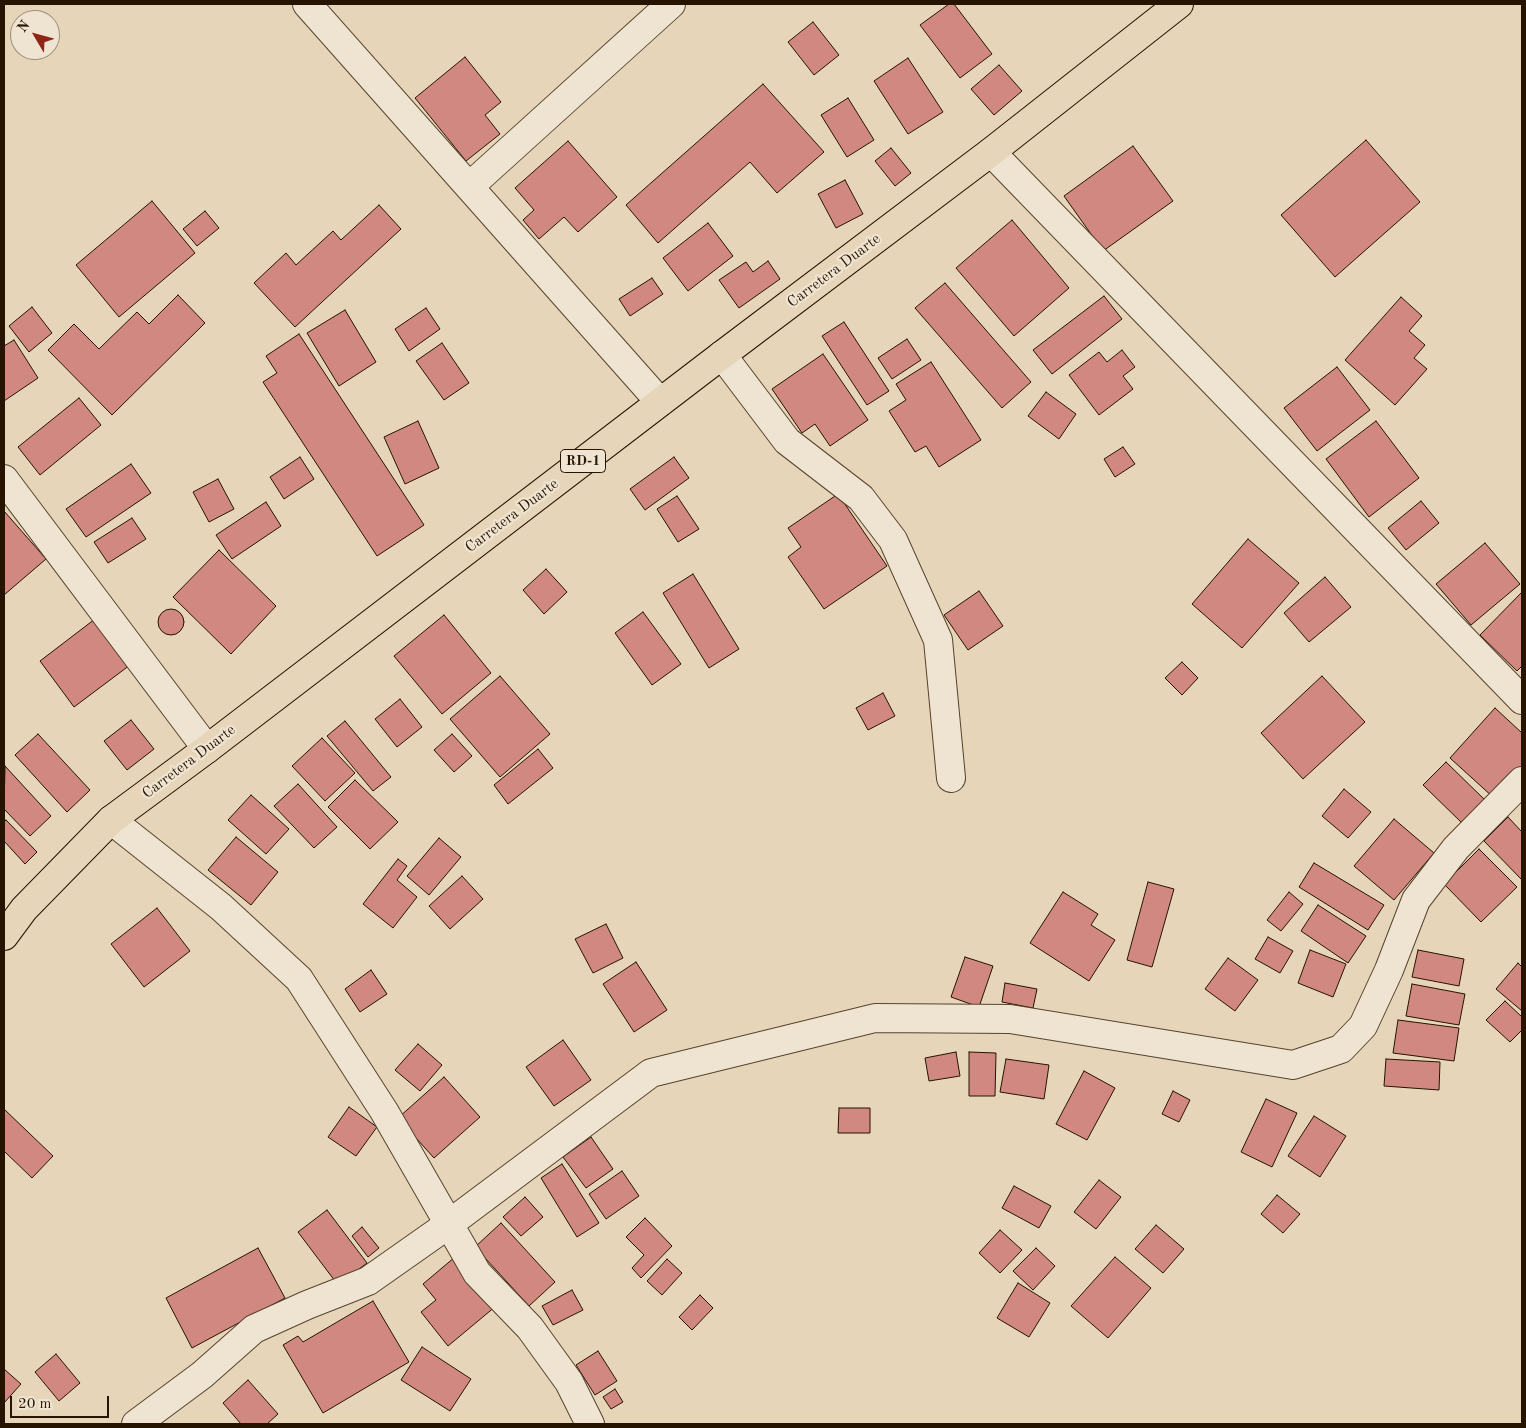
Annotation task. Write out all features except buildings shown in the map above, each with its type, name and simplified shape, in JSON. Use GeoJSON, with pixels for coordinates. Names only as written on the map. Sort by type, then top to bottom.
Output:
{"type":"FeatureCollection","features":[{"type":"Feature","properties":{"kind":"main road","name":"Carretera Duarte"},"geometry":{"type":"LineString","coordinates":[[4,936],[24,908],[110,820],[207,749],[660,402],[991,152],[1179,4]]}},
{"type":"Feature","properties":{"kind":"street"},"geometry":{"type":"LineString","coordinates":[[307,4],[660,402]]}},
{"type":"Feature","properties":{"kind":"street"},"geometry":{"type":"LineString","coordinates":[[470,186],[671,4]]}},
{"type":"Feature","properties":{"kind":"street"},"geometry":{"type":"LineString","coordinates":[[991,152],[1522,700]]}},
{"type":"Feature","properties":{"kind":"street"},"geometry":{"type":"LineString","coordinates":[[722,355],[787,441],[861,498],[894,540],[938,640],[951,778]]}},
{"type":"Feature","properties":{"kind":"street"},"geometry":{"type":"LineString","coordinates":[[4,479],[207,749]]}},
{"type":"Feature","properties":{"kind":"street"},"geometry":{"type":"LineString","coordinates":[[136,1424],[202,1375],[254,1329],[307,1305],[368,1281],[449,1224],[651,1073],[876,1018],[1010,1019],[1293,1065],[1341,1049],[1364,1026],[1389,970],[1416,900],[1456,848],[1522,781]]}},
{"type":"Feature","properties":{"kind":"street"},"geometry":{"type":"LineString","coordinates":[[110,820],[221,907],[299,979],[384,1111],[477,1273],[530,1328],[569,1382],[590,1424]]}}]}
